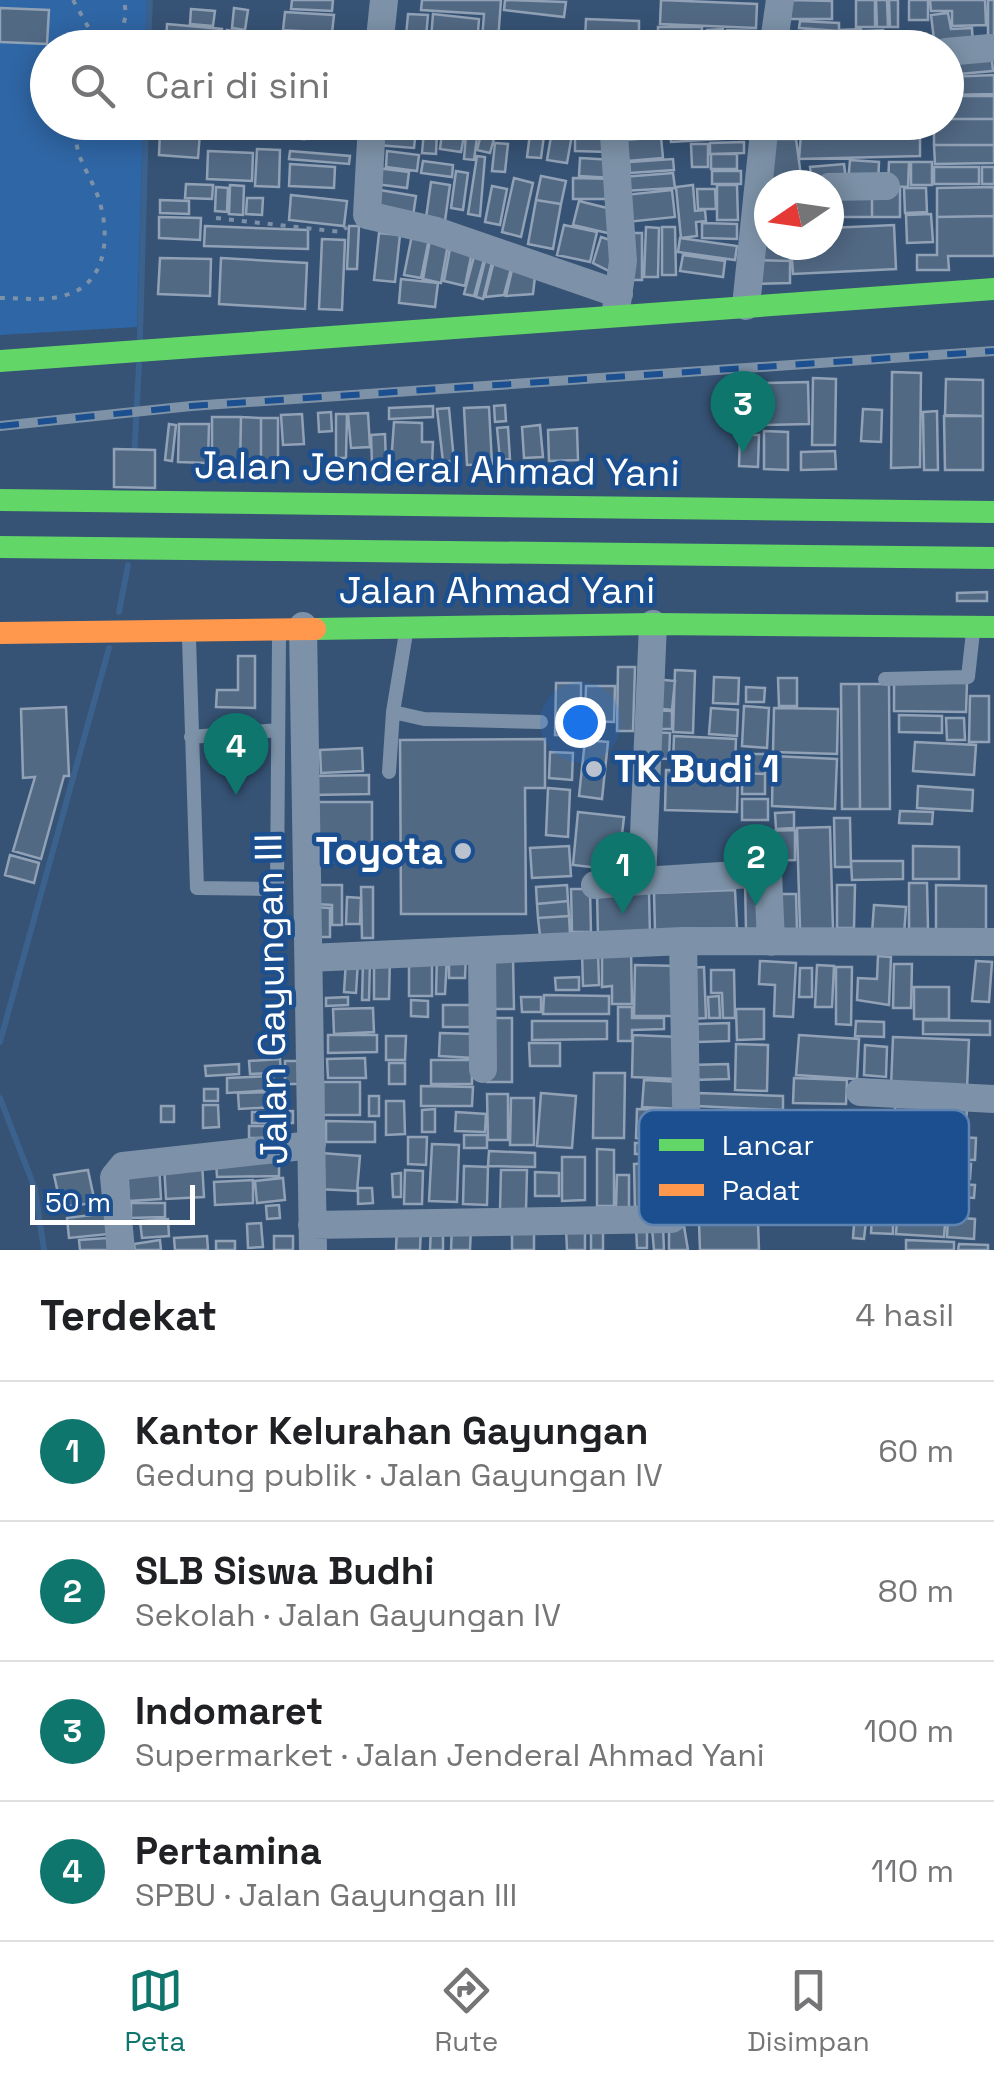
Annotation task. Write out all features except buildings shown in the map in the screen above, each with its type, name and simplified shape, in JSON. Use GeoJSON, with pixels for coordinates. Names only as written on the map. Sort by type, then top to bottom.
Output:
{"type":"FeatureCollection","features":[{"type":"Feature","properties":{"kind":"main road"},"geometry":{"type":"LineString","coordinates":[[0,361],[617,305],[746,306],[994,289]]}},
{"type":"Feature","properties":{"kind":"main road","name":"Jalan Jenderal Ahmad Yani"},"geometry":{"type":"LineString","coordinates":[[0,500],[994,512]]}},
{"type":"Feature","properties":{"kind":"main road"},"geometry":{"type":"LineString","coordinates":[[0,547],[994,558]]}},
{"type":"Feature","properties":{"kind":"main road"},"geometry":{"type":"LineString","coordinates":[[752,553],[801,580]]}},
{"type":"Feature","properties":{"kind":"main road"},"geometry":{"type":"LineString","coordinates":[[834,599],[883,626]]}},
{"type":"Feature","properties":{"kind":"main road","name":"Jalan Ahmad Yani"},"geometry":{"type":"LineString","coordinates":[[0,633],[291,626],[984,627]]}},
{"type":"Feature","properties":{"kind":"street"},"geometry":{"type":"LineString","coordinates":[[381,30],[384,0]]}},
{"type":"Feature","properties":{"kind":"street"},"geometry":{"type":"LineString","coordinates":[[775,30],[780,0]]}},
{"type":"Feature","properties":{"kind":"street"},"geometry":{"type":"LineString","coordinates":[[964,50],[990,48]]}},
{"type":"Feature","properties":{"kind":"street"},"geometry":{"type":"LineString","coordinates":[[370,140],[364,211],[374,218],[436,231],[617,305],[622,206],[615,140]]}},
{"type":"Feature","properties":{"kind":"street"},"geometry":{"type":"LineString","coordinates":[[764,170],[765,140]]}},
{"type":"Feature","properties":{"kind":"street"},"geometry":{"type":"LineString","coordinates":[[844,187],[886,186]]}},
{"type":"Feature","properties":{"kind":"street"},"geometry":{"type":"LineString","coordinates":[[746,306],[754,254]]}},
{"type":"Feature","properties":{"kind":"street"},"geometry":{"type":"LineString","coordinates":[[642,881],[653,624]]}},
{"type":"Feature","properties":{"kind":"street","name":"Jalan Gayungan III"},"geometry":{"type":"LineString","coordinates":[[291,626],[310,958],[312,1238]]}},
{"type":"Feature","properties":{"kind":"street"},"geometry":{"type":"LineString","coordinates":[[595,885],[768,874],[771,942]]}},
{"type":"Feature","properties":{"kind":"street"},"geometry":{"type":"LineString","coordinates":[[310,958],[683,941],[994,942]]}},
{"type":"Feature","properties":{"kind":"street"},"geometry":{"type":"LineString","coordinates":[[683,941],[686,1110]]}},
{"type":"Feature","properties":{"kind":"street"},"geometry":{"type":"LineString","coordinates":[[482,950],[483,1068]]}},
{"type":"Feature","properties":{"kind":"street"},"geometry":{"type":"LineString","coordinates":[[860,1092],[994,1099]]}},
{"type":"Feature","properties":{"kind":"street"},"geometry":{"type":"LineString","coordinates":[[120,1250],[114,1176],[123,1166],[312,1145]]}},
{"type":"Feature","properties":{"kind":"street"},"geometry":{"type":"LineString","coordinates":[[312,1238],[639,1221]]}},
{"type":"Feature","properties":{"kind":"lane"},"geometry":{"type":"LineString","coordinates":[[189,627],[197,888],[270,888],[277,885],[278,730],[291,626]]}},
{"type":"Feature","properties":{"kind":"lane"},"geometry":{"type":"LineString","coordinates":[[389,772],[406,626]]}},
{"type":"Feature","properties":{"kind":"lane"},"geometry":{"type":"LineString","coordinates":[[885,679],[968,678],[984,627]]}},
{"type":"Feature","properties":{"kind":"lane"},"geometry":{"type":"LineString","coordinates":[[394,712],[424,718],[541,722]]}},
{"type":"Feature","properties":{"kind":"lane"},"geometry":{"type":"LineString","coordinates":[[192,737],[278,730]]}},
{"type":"Feature","properties":{"kind":"path"},"geometry":{"type":"LineString","coordinates":[[73,0],[90,30]]}},
{"type":"Feature","properties":{"kind":"path"},"geometry":{"type":"LineString","coordinates":[[122,30],[124,0]]}},
{"type":"Feature","properties":{"kind":"path"},"geometry":{"type":"LineString","coordinates":[[0,298],[52,298],[73,293],[101,265],[105,222],[96,192],[75,154],[76,140]]}},
{"type":"Feature","properties":{"kind":"path"},"geometry":{"type":"LineString","coordinates":[[216,218],[342,232],[364,211]]}},
{"type":"Feature","properties":{"kind":"shaded area"},"geometry":{"type":"Polygon","coordinates":[[[0,0],[147,0],[146,30],[30,30],[30,140],[142,140],[137,327],[0,335],[0,0]]]}},
{"type":"Feature","properties":{"kind":"waterway"},"geometry":{"type":"LineString","coordinates":[[149,30],[150,0]]}},
{"type":"Feature","properties":{"kind":"waterway"},"geometry":{"type":"LineString","coordinates":[[140,338],[146,140]]}},
{"type":"Feature","properties":{"kind":"waterway"},"geometry":{"type":"LineString","coordinates":[[134,458],[139,365]]}},
{"type":"Feature","properties":{"kind":"waterway"},"geometry":{"type":"LineString","coordinates":[[119,612],[128,565]]}},
{"type":"Feature","properties":{"kind":"waterway"},"geometry":{"type":"LineString","coordinates":[[0,1042],[109,648]]}},
{"type":"Feature","properties":{"kind":"waterway"},"geometry":{"type":"LineString","coordinates":[[0,1098],[35,1189],[44,1250]]}},
{"type":"Feature","properties":{"kind":"railway"},"geometry":{"type":"LineString","coordinates":[[0,426],[191,406],[994,351]]}},
{"type":"Feature","properties":{"kind":"traffic: fast"},"geometry":{"type":"LineString","coordinates":[[0,361],[994,289]]}},
{"type":"Feature","properties":{"kind":"traffic: fast"},"geometry":{"type":"LineString","coordinates":[[0,500],[994,512]]}},
{"type":"Feature","properties":{"kind":"traffic: fast"},"geometry":{"type":"LineString","coordinates":[[0,547],[994,558]]}},
{"type":"Feature","properties":{"kind":"traffic: fast"},"geometry":{"type":"LineString","coordinates":[[315,629],[653,624],[994,627]]}},
{"type":"Feature","properties":{"kind":"traffic: slow"},"geometry":{"type":"LineString","coordinates":[[0,633],[315,629]]}},
{"type":"Feature","properties":{"kind":"place","name":"Indomaret"},"geometry":{"type":"Point","coordinates":[743,453]}},
{"type":"Feature","properties":{"kind":"place","name":"TK Budi 1"},"geometry":{"type":"Point","coordinates":[594,769]}},
{"type":"Feature","properties":{"kind":"place","name":"Pertamina"},"geometry":{"type":"Point","coordinates":[236,795]}},
{"type":"Feature","properties":{"kind":"place","name":"Toyota"},"geometry":{"type":"Point","coordinates":[463,851]}},
{"type":"Feature","properties":{"kind":"place","name":"SLB Siswa Budhi"},"geometry":{"type":"Point","coordinates":[756,906]}},
{"type":"Feature","properties":{"kind":"place","name":"Kantor Kelurahan Gayungan"},"geometry":{"type":"Point","coordinates":[623,914]}}]}
